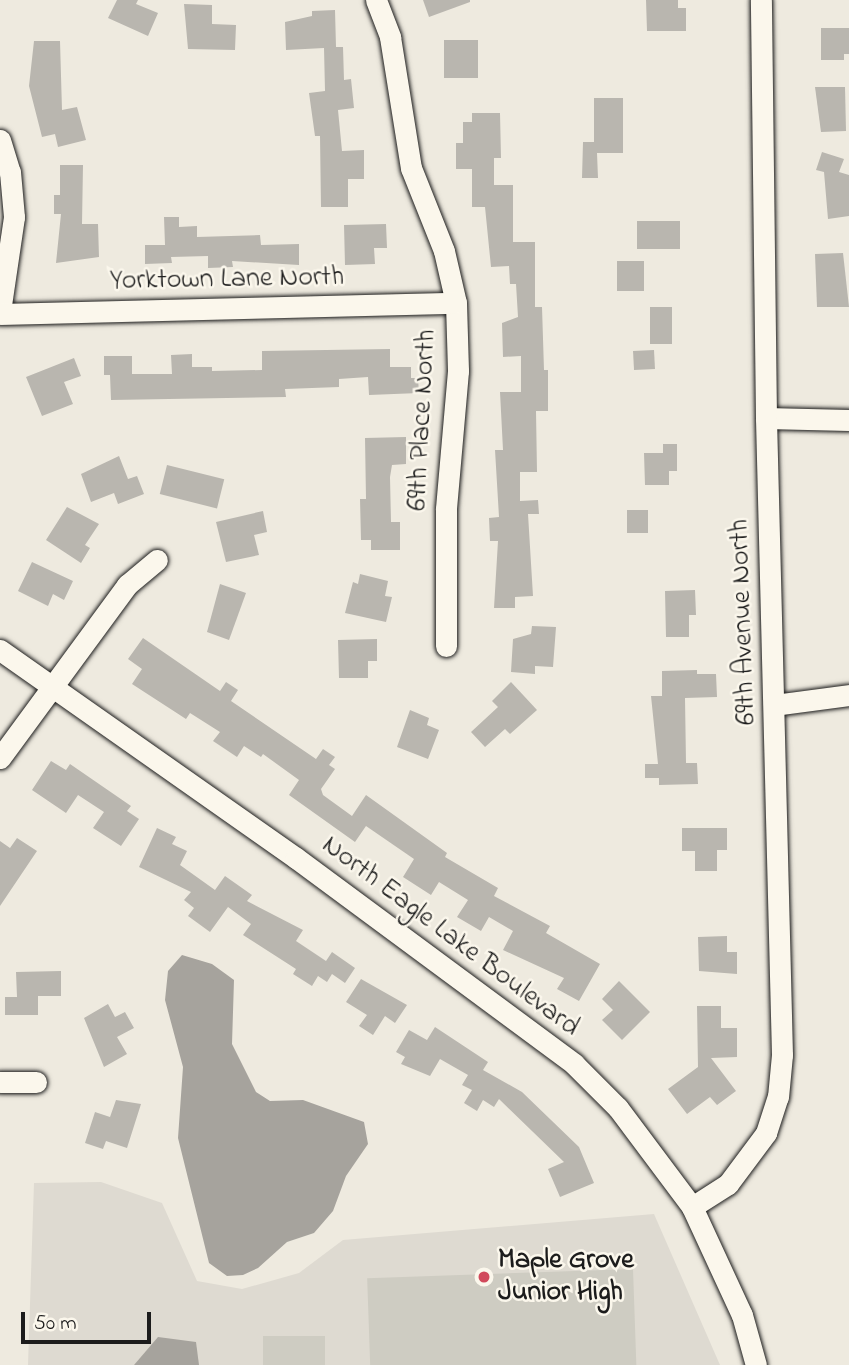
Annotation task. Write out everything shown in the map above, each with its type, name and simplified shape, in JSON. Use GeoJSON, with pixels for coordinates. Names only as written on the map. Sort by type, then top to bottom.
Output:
{"type":"FeatureCollection","features":[{"type":"Feature","properties":{"kind":"street","name":"69th Place North"},"geometry":{"type":"LineString","coordinates":[[376,0],[390,37],[411,169],[444,251],[456,303],[458,371],[446,509],[446,646]]}},
{"type":"Feature","properties":{"kind":"street","name":"69th Avenue North"},"geometry":{"type":"LineString","coordinates":[[692,1207],[727,1184],[748,1161],[766,1133],[778,1097],[782,1055],[766,418],[761,0]]}},
{"type":"Feature","properties":{"kind":"street"},"geometry":{"type":"LineString","coordinates":[[0,140],[10,172],[14,217],[0,313]]}},
{"type":"Feature","properties":{"kind":"street","name":"Yorktown Lane North"},"geometry":{"type":"LineString","coordinates":[[0,313],[456,303]]}},
{"type":"Feature","properties":{"kind":"street"},"geometry":{"type":"LineString","coordinates":[[766,418],[849,419]]}},
{"type":"Feature","properties":{"kind":"street"},"geometry":{"type":"LineString","coordinates":[[0,758],[127,585],[157,561]]}},
{"type":"Feature","properties":{"kind":"street","name":"North Eagle Lake Boulevard"},"geometry":{"type":"LineString","coordinates":[[0,650],[296,858],[574,1064],[642,1136],[692,1207],[742,1315],[756,1365]]}},
{"type":"Feature","properties":{"kind":"street"},"geometry":{"type":"LineString","coordinates":[[774,705],[849,695]]}},
{"type":"Feature","properties":{"kind":"street"},"geometry":{"type":"LineString","coordinates":[[0,1082],[36,1082]]}},
{"type":"Feature","properties":{"kind":"shaded area"},"geometry":{"type":"Polygon","coordinates":[[[182,955],[212,964],[234,980],[232,1044],[256,1092],[270,1101],[303,1100],[364,1122],[368,1144],[346,1176],[333,1211],[314,1233],[287,1242],[258,1268],[243,1275],[227,1276],[209,1263],[178,1138],[183,1067],[165,1000],[168,971],[182,955]]]}},
{"type":"Feature","properties":{"kind":"shaded area","name":"Maple Grove Junior High"},"geometry":{"type":"Polygon","coordinates":[[[101,1182],[162,1203],[197,1281],[242,1289],[299,1273],[343,1240],[654,1214],[720,1365],[28,1365],[34,1183],[101,1182]]]}},
{"type":"Feature","properties":{"kind":"shaded area"},"geometry":{"type":"Polygon","coordinates":[[[633,1269],[636,1365],[370,1365],[367,1278],[633,1269]]]}},
{"type":"Feature","properties":{"kind":"shaded area"},"geometry":{"type":"Polygon","coordinates":[[[263,1336],[325,1336],[325,1365],[263,1365],[263,1336]]]}},
{"type":"Feature","properties":{"kind":"shaded area"},"geometry":{"type":"Polygon","coordinates":[[[158,1337],[196,1342],[199,1365],[134,1365],[158,1337]]]}},
{"type":"Feature","properties":{"kind":"building"},"geometry":{"type":"Polygon","coordinates":[[[117,0],[138,0],[136,4],[158,13],[148,36],[108,18],[117,0]]]}},
{"type":"Feature","properties":{"kind":"building"},"geometry":{"type":"Polygon","coordinates":[[[423,0],[470,0],[470,2],[429,17],[423,0]]]}},
{"type":"Feature","properties":{"kind":"building"},"geometry":{"type":"Polygon","coordinates":[[[646,0],[678,0],[678,8],[686,8],[686,31],[647,31],[646,0]]]}},
{"type":"Feature","properties":{"kind":"building"},"geometry":{"type":"Polygon","coordinates":[[[184,4],[212,5],[212,24],[236,25],[235,50],[188,49],[184,4]]]}},
{"type":"Feature","properties":{"kind":"building"},"geometry":{"type":"Polygon","coordinates":[[[335,10],[336,47],[343,47],[344,80],[351,79],[354,108],[338,110],[342,151],[364,150],[364,179],[348,179],[348,207],[321,207],[320,136],[315,136],[309,93],[325,91],[324,48],[286,50],[285,22],[312,16],[312,11],[335,10]]]}},
{"type":"Feature","properties":{"kind":"building"},"geometry":{"type":"Polygon","coordinates":[[[821,28],[849,28],[849,54],[844,54],[844,60],[821,60],[821,28]]]}},
{"type":"Feature","properties":{"kind":"building"},"geometry":{"type":"Polygon","coordinates":[[[444,40],[478,40],[478,78],[444,78],[444,40]]]}},
{"type":"Feature","properties":{"kind":"building"},"geometry":{"type":"Polygon","coordinates":[[[34,41],[60,41],[62,110],[77,107],[86,140],[58,147],[55,134],[42,137],[29,86],[34,41]]]}},
{"type":"Feature","properties":{"kind":"building"},"geometry":{"type":"Polygon","coordinates":[[[815,87],[845,87],[846,131],[821,132],[815,87]]]}},
{"type":"Feature","properties":{"kind":"building"},"geometry":{"type":"Polygon","coordinates":[[[594,98],[623,98],[623,153],[597,153],[598,178],[582,178],[583,142],[594,142],[594,98]]]}},
{"type":"Feature","properties":{"kind":"building"},"geometry":{"type":"Polygon","coordinates":[[[472,113],[500,113],[501,158],[494,158],[494,185],[513,185],[513,242],[535,242],[535,307],[542,307],[544,370],[548,370],[548,411],[536,411],[537,472],[520,472],[520,501],[538,500],[539,514],[528,514],[533,596],[515,597],[515,608],[494,608],[498,541],[490,541],[489,518],[499,517],[495,450],[503,450],[500,392],[521,392],[521,356],[503,357],[502,323],[518,317],[516,284],[510,284],[509,266],[491,267],[485,207],[472,207],[472,169],[456,169],[456,143],[463,143],[463,122],[472,122],[472,113]]]}},
{"type":"Feature","properties":{"kind":"building"},"geometry":{"type":"Polygon","coordinates":[[[822,152],[844,159],[839,172],[849,175],[849,216],[828,219],[824,172],[816,170],[822,152]]]}},
{"type":"Feature","properties":{"kind":"building"},"geometry":{"type":"Polygon","coordinates":[[[60,165],[83,165],[82,224],[98,224],[99,257],[56,263],[61,214],[54,214],[54,195],[60,195],[60,165]]]}},
{"type":"Feature","properties":{"kind":"building"},"geometry":{"type":"Polygon","coordinates":[[[164,217],[179,217],[179,227],[197,226],[197,237],[260,235],[261,245],[299,244],[299,265],[232,261],[233,267],[208,268],[208,256],[171,257],[172,263],[145,264],[145,245],[165,245],[164,217]]]}},
{"type":"Feature","properties":{"kind":"building"},"geometry":{"type":"Polygon","coordinates":[[[637,221],[680,221],[680,249],[637,249],[637,221]]]}},
{"type":"Feature","properties":{"kind":"building"},"geometry":{"type":"Polygon","coordinates":[[[386,224],[387,248],[374,248],[375,264],[345,265],[344,225],[386,224]]]}},
{"type":"Feature","properties":{"kind":"building"},"geometry":{"type":"Polygon","coordinates":[[[843,253],[849,307],[817,307],[815,254],[843,253]]]}},
{"type":"Feature","properties":{"kind":"building"},"geometry":{"type":"Polygon","coordinates":[[[617,261],[644,261],[644,291],[617,291],[617,261]]]}},
{"type":"Feature","properties":{"kind":"building"},"geometry":{"type":"Polygon","coordinates":[[[650,307],[672,307],[672,344],[650,344],[650,307]]]}},
{"type":"Feature","properties":{"kind":"building"},"geometry":{"type":"Polygon","coordinates":[[[390,349],[390,367],[411,367],[411,378],[418,378],[419,393],[369,395],[368,377],[339,379],[339,387],[285,389],[286,397],[111,400],[110,375],[104,375],[104,356],[132,356],[132,374],[172,374],[171,355],[192,354],[192,367],[212,367],[212,371],[262,370],[262,351],[390,349]]]}},
{"type":"Feature","properties":{"kind":"building"},"geometry":{"type":"Polygon","coordinates":[[[654,350],[655,369],[634,370],[633,351],[654,350]]]}},
{"type":"Feature","properties":{"kind":"building"},"geometry":{"type":"Polygon","coordinates":[[[74,358],[81,376],[64,382],[73,404],[42,416],[26,377],[74,358]]]}},
{"type":"Feature","properties":{"kind":"building"},"geometry":{"type":"Polygon","coordinates":[[[406,437],[406,464],[392,465],[390,477],[391,522],[400,522],[400,550],[371,550],[371,540],[361,540],[360,499],[366,499],[365,438],[406,437]]]}},
{"type":"Feature","properties":{"kind":"building"},"geometry":{"type":"Polygon","coordinates":[[[663,444],[677,444],[677,471],[669,471],[669,485],[645,485],[644,453],[663,453],[663,444]]]}},
{"type":"Feature","properties":{"kind":"building"},"geometry":{"type":"Polygon","coordinates":[[[119,456],[128,479],[137,476],[144,494],[118,504],[114,493],[91,502],[81,474],[119,456]]]}},
{"type":"Feature","properties":{"kind":"building"},"geometry":{"type":"Polygon","coordinates":[[[167,465],[224,479],[217,508],[160,494],[167,465]]]}},
{"type":"Feature","properties":{"kind":"building"},"geometry":{"type":"Polygon","coordinates":[[[67,507],[99,524],[85,545],[90,548],[81,563],[46,540],[67,507]]]}},
{"type":"Feature","properties":{"kind":"building"},"geometry":{"type":"Polygon","coordinates":[[[627,510],[648,510],[648,533],[627,533],[627,510]]]}},
{"type":"Feature","properties":{"kind":"building"},"geometry":{"type":"Polygon","coordinates":[[[263,511],[267,532],[254,535],[259,555],[226,562],[216,522],[263,511]]]}},
{"type":"Feature","properties":{"kind":"building"},"geometry":{"type":"Polygon","coordinates":[[[32,562],[73,581],[64,600],[53,594],[48,606],[18,591],[32,562]]]}},
{"type":"Feature","properties":{"kind":"building"},"geometry":{"type":"Polygon","coordinates":[[[360,574],[388,581],[385,596],[392,597],[386,622],[345,613],[353,582],[358,584],[360,574]]]}},
{"type":"Feature","properties":{"kind":"building"},"geometry":{"type":"Polygon","coordinates":[[[220,584],[246,593],[229,640],[207,632],[220,584]]]}},
{"type":"Feature","properties":{"kind":"building"},"geometry":{"type":"Polygon","coordinates":[[[695,590],[696,615],[689,615],[689,637],[666,637],[665,591],[695,590]]]}},
{"type":"Feature","properties":{"kind":"building"},"geometry":{"type":"Polygon","coordinates":[[[532,626],[556,627],[553,667],[535,666],[535,674],[511,672],[513,639],[531,634],[532,626]]]}},
{"type":"Feature","properties":{"kind":"building"},"geometry":{"type":"Polygon","coordinates":[[[143,638],[220,691],[226,682],[238,690],[231,701],[316,759],[323,749],[335,757],[329,765],[335,769],[321,789],[323,795],[352,816],[366,795],[447,853],[445,857],[498,888],[494,896],[550,926],[546,933],[600,964],[579,1001],[557,989],[564,978],[503,950],[513,931],[489,917],[481,931],[457,917],[468,900],[439,882],[431,895],[403,877],[414,859],[366,826],[355,842],[289,795],[299,780],[263,754],[261,757],[244,746],[237,757],[213,741],[220,732],[190,713],[186,719],[132,684],[142,669],[128,659],[143,638]]]}},
{"type":"Feature","properties":{"kind":"building"},"geometry":{"type":"Polygon","coordinates":[[[377,639],[377,661],[368,661],[368,678],[339,678],[338,640],[377,639]]]}},
{"type":"Feature","properties":{"kind":"building"},"geometry":{"type":"Polygon","coordinates":[[[697,670],[697,674],[716,674],[717,697],[685,698],[686,763],[697,763],[698,784],[659,785],[659,778],[645,778],[645,764],[658,764],[651,696],[662,696],[662,671],[697,670]]]}},
{"type":"Feature","properties":{"kind":"building"},"geometry":{"type":"Polygon","coordinates":[[[511,682],[537,710],[510,734],[505,729],[485,747],[471,732],[498,707],[492,701],[511,682]]]}},
{"type":"Feature","properties":{"kind":"building"},"geometry":{"type":"Polygon","coordinates":[[[410,710],[429,718],[427,725],[439,730],[428,759],[397,747],[410,710]]]}},
{"type":"Feature","properties":{"kind":"building"},"geometry":{"type":"Polygon","coordinates":[[[51,761],[66,770],[70,764],[131,806],[127,811],[139,819],[121,846],[93,828],[104,812],[78,795],[66,813],[32,790],[51,761]]]}},
{"type":"Feature","properties":{"kind":"building"},"geometry":{"type":"Polygon","coordinates":[[[157,828],[176,837],[172,844],[187,851],[180,865],[215,890],[225,876],[252,895],[247,901],[303,930],[296,941],[326,961],[332,952],[355,968],[345,983],[332,974],[327,982],[318,976],[312,986],[293,974],[296,969],[243,935],[251,924],[228,907],[210,932],[188,916],[194,908],[184,900],[191,892],[139,867],[157,828]]]}},
{"type":"Feature","properties":{"kind":"building"},"geometry":{"type":"Polygon","coordinates":[[[682,828],[727,828],[727,850],[717,850],[717,871],[695,871],[695,851],[682,851],[682,828]]]}},
{"type":"Feature","properties":{"kind":"building"},"geometry":{"type":"Polygon","coordinates":[[[17,838],[37,851],[0,906],[0,841],[10,848],[17,838]]]}},
{"type":"Feature","properties":{"kind":"building"},"geometry":{"type":"Polygon","coordinates":[[[727,936],[727,952],[737,952],[737,974],[699,971],[698,937],[727,936]]]}},
{"type":"Feature","properties":{"kind":"building"},"geometry":{"type":"Polygon","coordinates":[[[61,971],[61,996],[38,996],[38,1015],[5,1015],[5,997],[17,997],[16,972],[61,971]]]}},
{"type":"Feature","properties":{"kind":"building"},"geometry":{"type":"Polygon","coordinates":[[[361,979],[407,1005],[395,1023],[385,1016],[373,1035],[359,1026],[367,1015],[346,1002],[361,979]]]}},
{"type":"Feature","properties":{"kind":"building"},"geometry":{"type":"Polygon","coordinates":[[[619,981],[650,1012],[622,1040],[602,1020],[613,1010],[602,999],[619,981]]]}},
{"type":"Feature","properties":{"kind":"building"},"geometry":{"type":"Polygon","coordinates":[[[108,1004],[115,1017],[125,1012],[134,1028],[117,1037],[127,1054],[104,1067],[84,1018],[108,1004]]]}},
{"type":"Feature","properties":{"kind":"building"},"geometry":{"type":"Polygon","coordinates":[[[697,1006],[721,1006],[721,1028],[737,1028],[737,1057],[711,1058],[736,1091],[717,1105],[710,1097],[687,1114],[668,1089],[698,1067],[697,1006]]]}},
{"type":"Feature","properties":{"kind":"building"},"geometry":{"type":"Polygon","coordinates":[[[435,1027],[488,1062],[483,1070],[522,1092],[579,1147],[594,1183],[560,1197],[548,1169],[564,1162],[499,1099],[494,1107],[483,1100],[477,1111],[464,1103],[472,1090],[462,1085],[468,1075],[440,1059],[430,1076],[401,1064],[405,1057],[396,1052],[409,1030],[427,1040],[435,1027]]]}},
{"type":"Feature","properties":{"kind":"building"},"geometry":{"type":"Polygon","coordinates":[[[116,1100],[141,1104],[127,1148],[106,1141],[103,1149],[85,1143],[95,1112],[110,1117],[116,1100]]]}},
{"type":"Feature","properties":{"kind":"place","name":"Maple Grove Junior High"},"geometry":{"type":"Point","coordinates":[484,1277]}}]}
